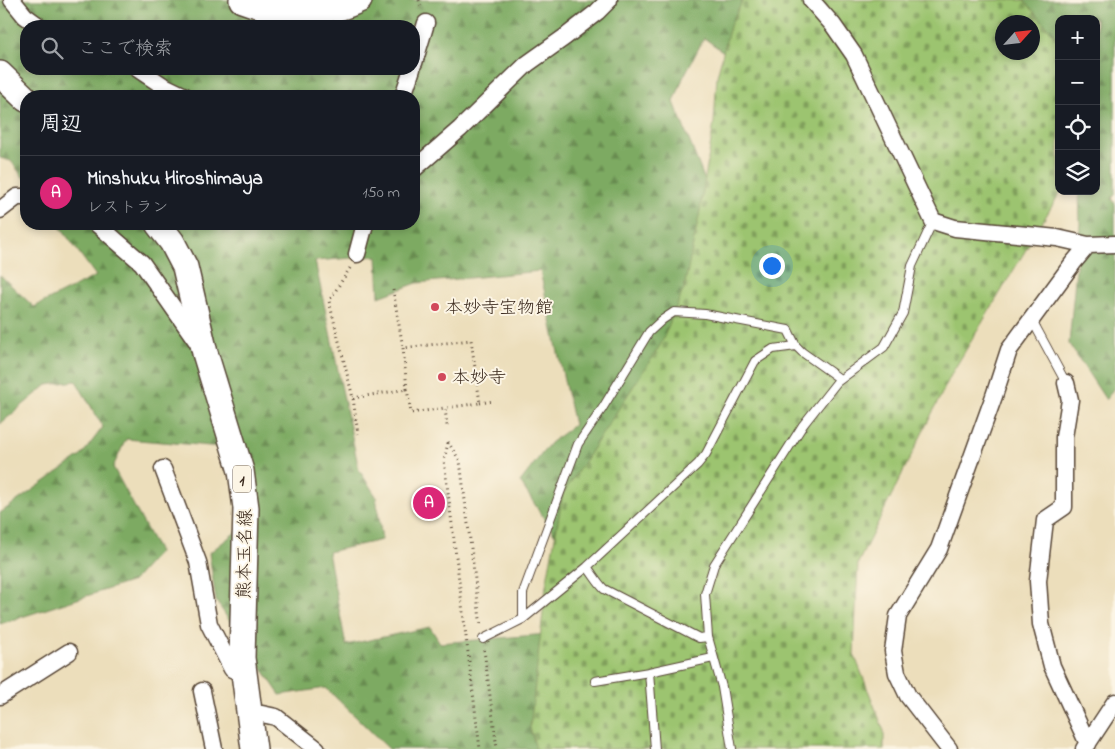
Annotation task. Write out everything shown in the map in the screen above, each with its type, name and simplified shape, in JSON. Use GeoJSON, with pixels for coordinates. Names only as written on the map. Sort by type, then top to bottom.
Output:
{"type":"FeatureCollection","features":[{"type":"Feature","properties":{"kind":"main road"},"geometry":{"type":"LineString","coordinates":[[242,0],[281,10],[310,10],[338,8],[359,0]]}},
{"type":"Feature","properties":{"kind":"main road"},"geometry":{"type":"LineString","coordinates":[[0,74],[20,93]]}},
{"type":"Feature","properties":{"kind":"main road","name":"熊本玉名線"},"geometry":{"type":"LineString","coordinates":[[163,230],[172,242],[185,267],[205,353],[241,471],[246,508],[242,658],[254,749]]}},
{"type":"Feature","properties":{"kind":"street"},"geometry":{"type":"LineString","coordinates":[[12,0],[31,20]]}},
{"type":"Feature","properties":{"kind":"street"},"geometry":{"type":"LineString","coordinates":[[420,164],[460,129],[527,64],[565,38],[609,0]]}},
{"type":"Feature","properties":{"kind":"street"},"geometry":{"type":"LineString","coordinates":[[810,0],[833,25],[854,55],[933,221],[955,228],[1057,238],[1088,245],[1115,244]]}},
{"type":"Feature","properties":{"kind":"street"},"geometry":{"type":"LineString","coordinates":[[420,43],[426,23]]}},
{"type":"Feature","properties":{"kind":"street"},"geometry":{"type":"LineString","coordinates":[[147,75],[172,90]]}},
{"type":"Feature","properties":{"kind":"street"},"geometry":{"type":"LineString","coordinates":[[405,90],[410,75]]}},
{"type":"Feature","properties":{"kind":"street"},"geometry":{"type":"LineString","coordinates":[[0,210],[17,196],[20,196]]}},
{"type":"Feature","properties":{"kind":"street"},"geometry":{"type":"LineString","coordinates":[[104,230],[142,263],[205,353]]}},
{"type":"Feature","properties":{"kind":"street"},"geometry":{"type":"LineString","coordinates":[[357,254],[363,230]]}},
{"type":"Feature","properties":{"kind":"street"},"geometry":{"type":"LineString","coordinates":[[949,749],[908,696],[897,673],[893,651],[898,616],[939,549],[1009,350],[1088,245]]}},
{"type":"Feature","properties":{"kind":"street"},"geometry":{"type":"LineString","coordinates":[[1066,383],[1070,400],[1064,437],[1064,507],[1045,520],[1038,580],[1041,624],[1052,666],[1086,746]]}},
{"type":"Feature","properties":{"kind":"street"},"geometry":{"type":"LineString","coordinates":[[162,469],[198,562],[208,624],[232,669],[244,674]]}},
{"type":"Feature","properties":{"kind":"street"},"geometry":{"type":"LineString","coordinates":[[0,696],[69,652]]}},
{"type":"Feature","properties":{"kind":"street"},"geometry":{"type":"LineString","coordinates":[[202,691],[214,749]]}},
{"type":"Feature","properties":{"kind":"street"},"geometry":{"type":"LineString","coordinates":[[1086,746],[1115,702]]}},
{"type":"Feature","properties":{"kind":"street"},"geometry":{"type":"LineString","coordinates":[[250,715],[262,714],[276,717],[317,749]]}},
{"type":"Feature","properties":{"kind":"lane"},"geometry":{"type":"LineString","coordinates":[[732,749],[722,687],[708,637],[706,594],[714,565],[803,425],[840,379],[884,347],[903,313],[912,266],[933,221]]}},
{"type":"Feature","properties":{"kind":"lane"},"geometry":{"type":"LineString","coordinates":[[523,619],[523,593],[578,444],[602,409],[649,332],[662,320],[674,312],[705,314],[788,330],[796,346],[802,352],[840,379]]}},
{"type":"Feature","properties":{"kind":"lane"},"geometry":{"type":"LineString","coordinates":[[1032,320],[1066,383]]}},
{"type":"Feature","properties":{"kind":"lane"},"geometry":{"type":"LineString","coordinates":[[483,639],[523,619],[587,566],[698,464],[706,454],[755,361],[773,349],[796,346]]}},
{"type":"Feature","properties":{"kind":"lane"},"geometry":{"type":"LineString","coordinates":[[587,566],[598,584],[604,589],[699,638],[708,637]]}},
{"type":"Feature","properties":{"kind":"lane"},"geometry":{"type":"LineString","coordinates":[[595,681],[713,658]]}},
{"type":"Feature","properties":{"kind":"lane"},"geometry":{"type":"LineString","coordinates":[[649,672],[655,749]]}},
{"type":"Feature","properties":{"kind":"path"},"geometry":{"type":"LineString","coordinates":[[357,254],[348,273],[329,301],[353,398],[358,434]]}},
{"type":"Feature","properties":{"kind":"path"},"geometry":{"type":"LineString","coordinates":[[393,290],[411,413],[494,401]]}},
{"type":"Feature","properties":{"kind":"path"},"geometry":{"type":"LineString","coordinates":[[403,348],[471,340],[480,403]]}},
{"type":"Feature","properties":{"kind":"path"},"geometry":{"type":"LineString","coordinates":[[353,398],[408,389]]}},
{"type":"Feature","properties":{"kind":"path"},"geometry":{"type":"LineString","coordinates":[[445,408],[447,426]]}},
{"type":"Feature","properties":{"kind":"path"},"geometry":{"type":"LineString","coordinates":[[480,749],[444,460],[448,441],[460,461],[497,749]]}},
{"type":"Feature","properties":{"kind":"green space"},"geometry":{"type":"Polygon","coordinates":[[[0,0],[821,0],[767,83],[704,38],[683,78],[674,102],[725,231],[642,420],[555,535],[520,482],[550,443],[574,425],[540,271],[417,283],[379,297],[377,256],[315,261],[359,470],[376,496],[382,540],[328,552],[346,645],[430,627],[440,643],[631,627],[621,749],[389,749],[326,688],[280,695],[216,601],[209,553],[259,514],[246,449],[126,439],[113,467],[159,552],[133,581],[0,624],[0,513],[81,456],[103,427],[76,381],[47,385],[0,424],[0,275],[34,307],[96,276],[62,230],[420,230],[420,90],[20,90],[20,173],[11,161],[0,158],[0,0]]]}},
{"type":"Feature","properties":{"kind":"green space"},"geometry":{"type":"Polygon","coordinates":[[[743,0],[1024,0],[1037,15],[995,15],[995,60],[1040,60],[1040,19],[1055,36],[1055,195],[1059,195],[952,373],[858,563],[854,654],[884,731],[884,749],[536,749],[530,728],[546,586],[563,494],[661,344],[684,288],[699,216],[714,122],[717,76],[730,26],[743,0]]]}},
{"type":"Feature","properties":{"kind":"green space"},"geometry":{"type":"Polygon","coordinates":[[[978,0],[1115,0],[1115,195],[1112,198],[1115,204],[1115,386],[1106,400],[1069,344],[1080,224],[1079,195],[1100,195],[1100,15],[1055,15],[1055,75],[1040,40],[1040,15],[1015,15],[978,0]]]}},
{"type":"Feature","properties":{"kind":"place","name":"本妙寺宝物館"},"geometry":{"type":"Point","coordinates":[435,307]}},
{"type":"Feature","properties":{"kind":"place","name":"本妙寺"},"geometry":{"type":"Point","coordinates":[442,377]}},
{"type":"Feature","properties":{"kind":"place","name":"Minshuku Hiroshimaya"},"geometry":{"type":"Point","coordinates":[429,503]}}]}
